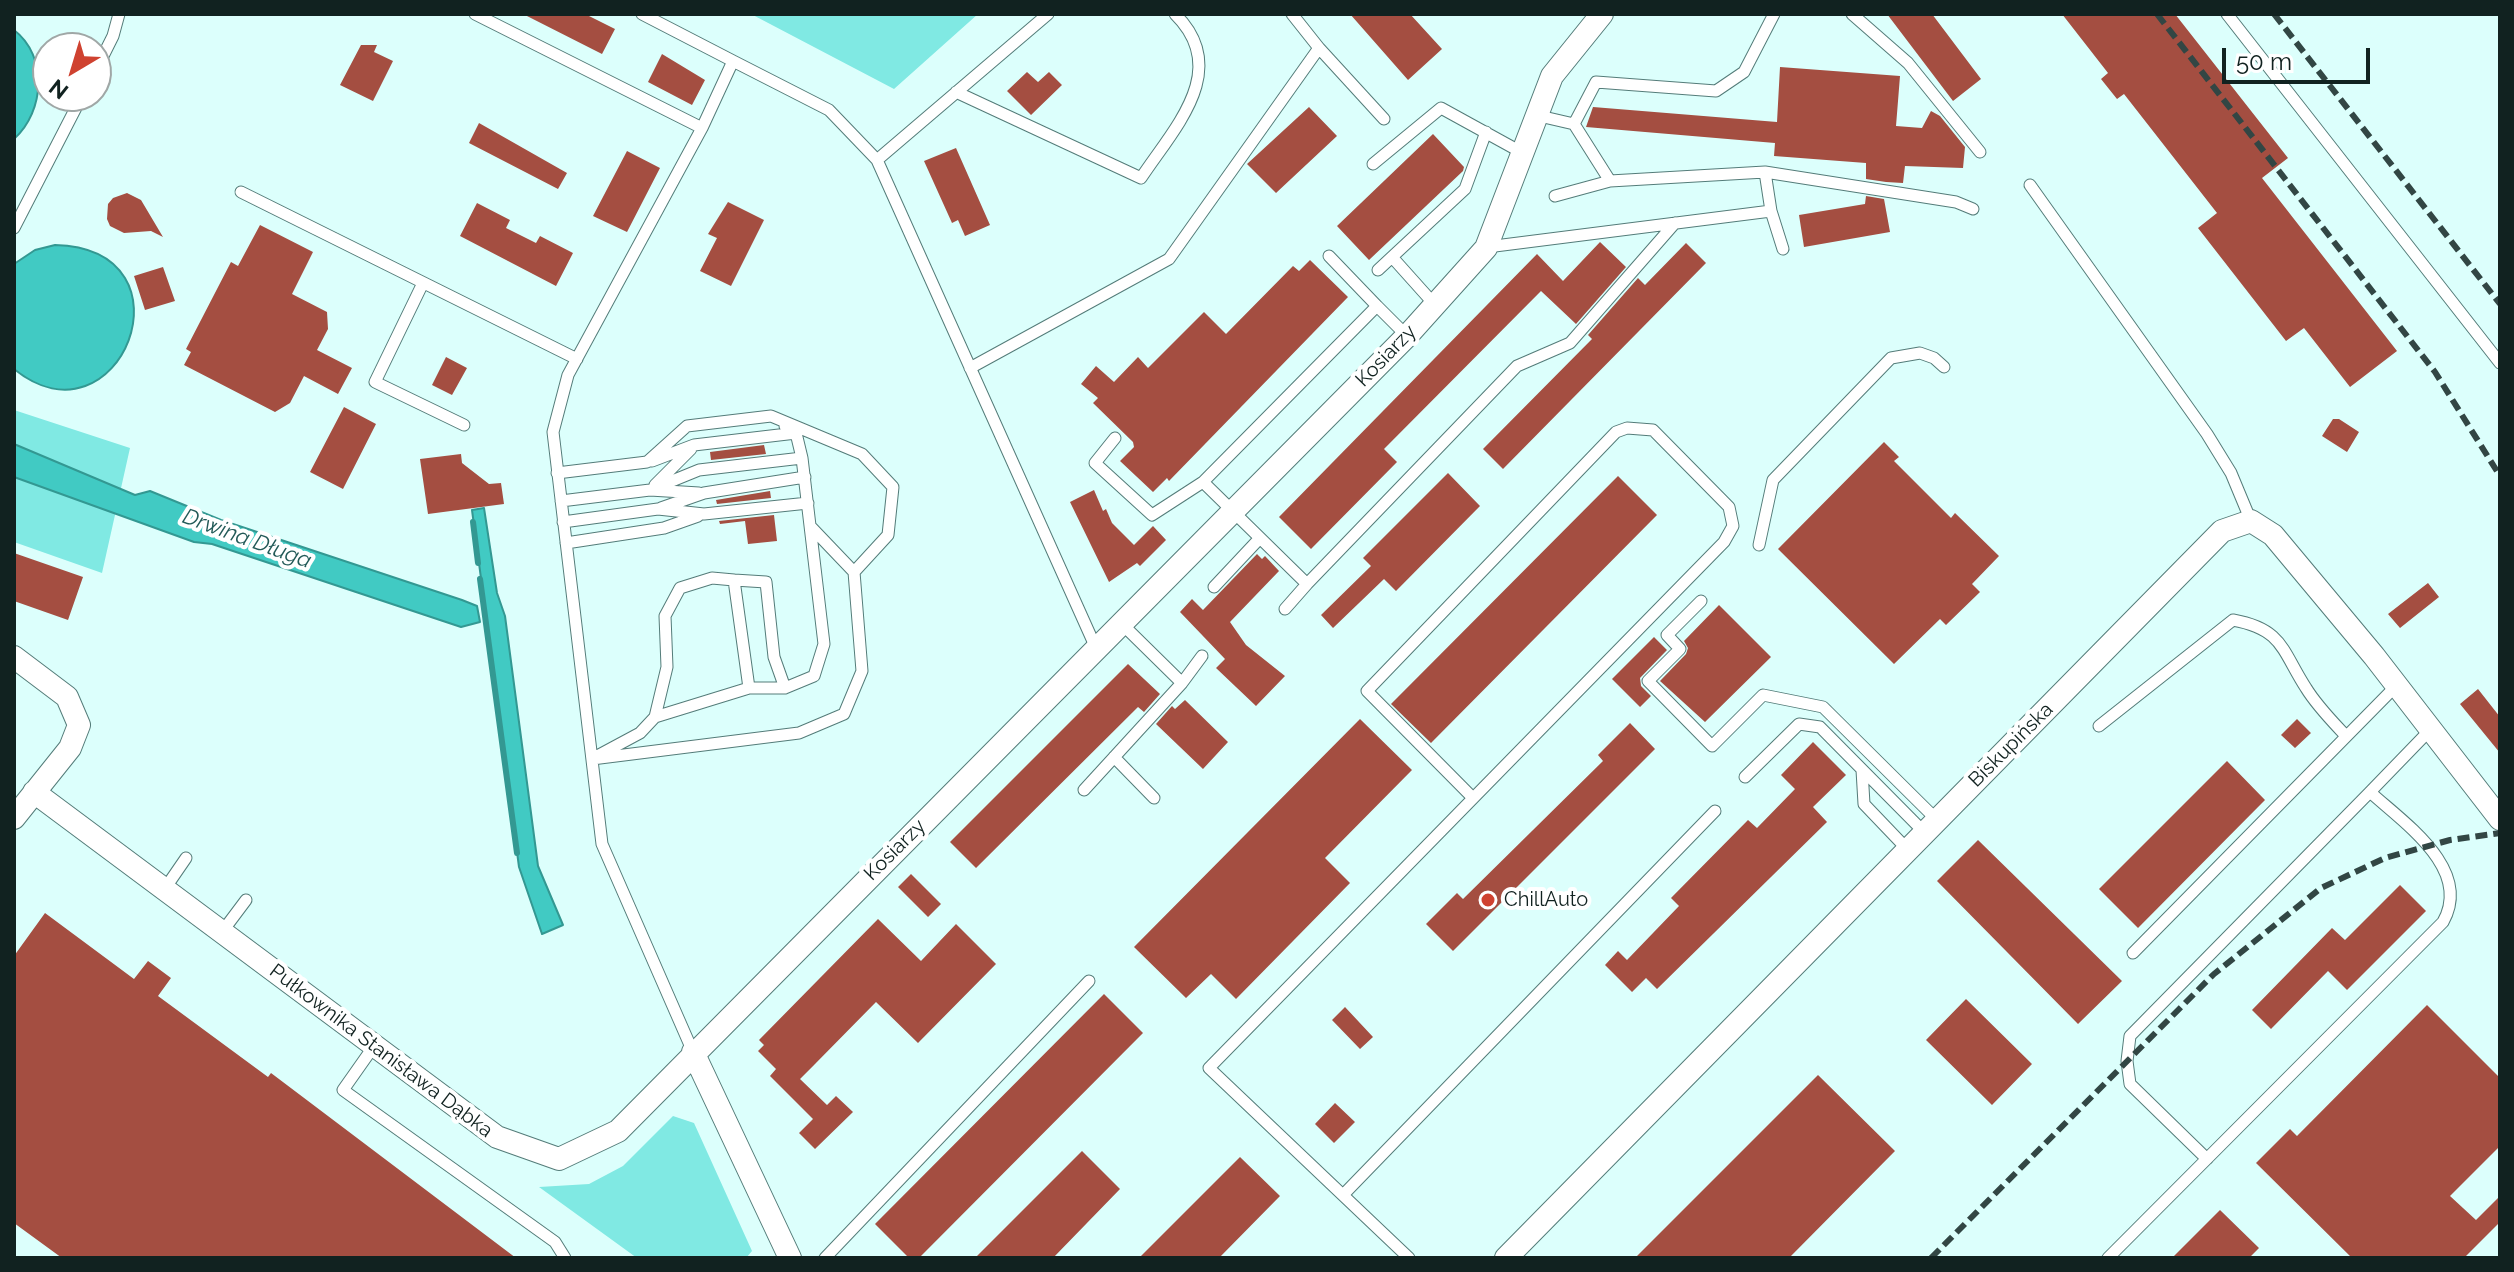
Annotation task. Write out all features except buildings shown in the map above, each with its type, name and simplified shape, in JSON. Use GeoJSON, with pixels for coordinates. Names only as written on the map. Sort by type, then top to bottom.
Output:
{"type":"FeatureCollection","features":[{"type":"Feature","properties":{"kind":"street","name":"Kosiarzy"},"geometry":{"type":"LineString","coordinates":[[693,1052],[1407,336],[1486,248],[1552,76],[1602,14]]}},
{"type":"Feature","properties":{"kind":"street"},"geometry":{"type":"LineString","coordinates":[[2251,521],[2273,535],[2397,685],[2500,819]]}},
{"type":"Feature","properties":{"kind":"street","name":"Biskupińska"},"geometry":{"type":"LineString","coordinates":[[1506,1258],[2222,531],[2251,521]]}},
{"type":"Feature","properties":{"kind":"street"},"geometry":{"type":"LineString","coordinates":[[14,657],[67,697],[79,725],[70,748],[14,818]]}},
{"type":"Feature","properties":{"kind":"street","name":"Pułkownika Stanisława Dąbka"},"geometry":{"type":"LineString","coordinates":[[34,792],[497,1137],[559,1159],[618,1131],[693,1052]]}},
{"type":"Feature","properties":{"kind":"street"},"geometry":{"type":"LineString","coordinates":[[693,1052],[790,1258]]}},
{"type":"Feature","properties":{"kind":"lane"},"geometry":{"type":"LineString","coordinates":[[112,38],[119,14]]}},
{"type":"Feature","properties":{"kind":"lane"},"geometry":{"type":"LineString","coordinates":[[475,14],[702,128]]}},
{"type":"Feature","properties":{"kind":"lane"},"geometry":{"type":"LineString","coordinates":[[642,14],[829,110],[877,160],[1096,648]]}},
{"type":"Feature","properties":{"kind":"lane"},"geometry":{"type":"LineString","coordinates":[[877,160],[1048,14]]}},
{"type":"Feature","properties":{"kind":"lane"},"geometry":{"type":"LineString","coordinates":[[956,92],[1141,178],[1196,94],[1198,60],[1193,41],[1175,14]]}},
{"type":"Feature","properties":{"kind":"lane"},"geometry":{"type":"LineString","coordinates":[[1292,14],[1384,119]]}},
{"type":"Feature","properties":{"kind":"lane"},"geometry":{"type":"LineString","coordinates":[[1574,124],[1596,82],[1716,91],[1744,72],[1774,14]]}},
{"type":"Feature","properties":{"kind":"lane"},"geometry":{"type":"LineString","coordinates":[[1852,14],[1908,63],[1980,152]]}},
{"type":"Feature","properties":{"kind":"lane"},"geometry":{"type":"LineString","coordinates":[[2227,14],[2500,363]]}},
{"type":"Feature","properties":{"kind":"lane"},"geometry":{"type":"LineString","coordinates":[[970,368],[1169,259],[1319,48]]}},
{"type":"Feature","properties":{"kind":"lane"},"geometry":{"type":"LineString","coordinates":[[693,1052],[602,844],[553,432],[568,375],[702,128],[733,61]]}},
{"type":"Feature","properties":{"kind":"lane"},"geometry":{"type":"LineString","coordinates":[[1373,164],[1441,108],[1521,152]]}},
{"type":"Feature","properties":{"kind":"lane"},"geometry":{"type":"LineString","coordinates":[[14,228],[74,112]]}},
{"type":"Feature","properties":{"kind":"lane"},"geometry":{"type":"LineString","coordinates":[[1535,115],[1574,124],[1610,181]]}},
{"type":"Feature","properties":{"kind":"lane"},"geometry":{"type":"LineString","coordinates":[[1378,270],[1465,189],[1486,132]]}},
{"type":"Feature","properties":{"kind":"lane"},"geometry":{"type":"LineString","coordinates":[[1765,172],[1771,211],[1783,249]]}},
{"type":"Feature","properties":{"kind":"lane"},"geometry":{"type":"LineString","coordinates":[[1555,196],[1610,181],[1765,172],[1956,202],[1973,209]]}},
{"type":"Feature","properties":{"kind":"lane"},"geometry":{"type":"LineString","coordinates":[[2030,185],[2207,434],[2231,473],[2251,521]]}},
{"type":"Feature","properties":{"kind":"lane"},"geometry":{"type":"LineString","coordinates":[[241,192],[577,359]]}},
{"type":"Feature","properties":{"kind":"lane"},"geometry":{"type":"LineString","coordinates":[[1486,248],[1771,211]]}},
{"type":"Feature","properties":{"kind":"lane"},"geometry":{"type":"LineString","coordinates":[[1285,609],[1517,366],[1570,343],[1675,223]]}},
{"type":"Feature","properties":{"kind":"lane"},"geometry":{"type":"LineString","coordinates":[[1329,256],[1407,336]]}},
{"type":"Feature","properties":{"kind":"lane"},"geometry":{"type":"LineString","coordinates":[[1392,257],[1435,305]]}},
{"type":"Feature","properties":{"kind":"lane"},"geometry":{"type":"LineString","coordinates":[[423,283],[375,382],[464,425]]}},
{"type":"Feature","properties":{"kind":"lane"},"geometry":{"type":"LineString","coordinates":[[1115,438],[1095,463],[1152,515],[1203,482],[1377,306]]}},
{"type":"Feature","properties":{"kind":"lane"},"geometry":{"type":"LineString","coordinates":[[1759,545],[1773,480],[1891,358],[1903,353],[1920,353],[1934,358],[1944,367]]}},
{"type":"Feature","properties":{"kind":"lane"},"geometry":{"type":"LineString","coordinates":[[647,462],[687,426],[771,416],[862,454],[893,487],[888,535],[854,572]]}},
{"type":"Feature","properties":{"kind":"lane"},"geometry":{"type":"LineString","coordinates":[[655,717],[749,688],[785,688],[814,676],[824,644],[802,458],[796,433],[771,416]]}},
{"type":"Feature","properties":{"kind":"lane"},"geometry":{"type":"LineString","coordinates":[[1409,1258],[1209,1068],[1473,798],[1730,534],[1733,516],[1729,507],[1653,430],[1627,428],[1616,432],[1367,691],[1473,798]]}},
{"type":"Feature","properties":{"kind":"lane"},"geometry":{"type":"LineString","coordinates":[[557,473],[647,462],[694,445],[796,433]]}},
{"type":"Feature","properties":{"kind":"lane"},"geometry":{"type":"LineString","coordinates":[[650,490],[694,445]]}},
{"type":"Feature","properties":{"kind":"lane"},"geometry":{"type":"LineString","coordinates":[[647,462],[699,470],[802,458]]}},
{"type":"Feature","properties":{"kind":"lane"},"geometry":{"type":"LineString","coordinates":[[650,490],[699,470]]}},
{"type":"Feature","properties":{"kind":"lane"},"geometry":{"type":"LineString","coordinates":[[563,522],[658,509],[704,493],[805,477]]}},
{"type":"Feature","properties":{"kind":"lane"},"geometry":{"type":"LineString","coordinates":[[1203,482],[1307,584]]}},
{"type":"Feature","properties":{"kind":"lane"},"geometry":{"type":"LineString","coordinates":[[561,501],[650,490],[704,493]]}},
{"type":"Feature","properties":{"kind":"lane"},"geometry":{"type":"LineString","coordinates":[[658,509],[704,514],[808,503]]}},
{"type":"Feature","properties":{"kind":"lane"},"geometry":{"type":"LineString","coordinates":[[566,543],[664,528],[704,514]]}},
{"type":"Feature","properties":{"kind":"lane"},"geometry":{"type":"LineString","coordinates":[[592,759],[799,733],[844,714],[862,671],[854,572],[811,527]]}},
{"type":"Feature","properties":{"kind":"lane"},"geometry":{"type":"LineString","coordinates":[[1214,587],[1260,538]]}},
{"type":"Feature","properties":{"kind":"lane"},"geometry":{"type":"LineString","coordinates":[[592,759],[640,733],[655,717],[667,667],[665,616],[680,588],[712,578],[766,582],[774,657],[785,688]]}},
{"type":"Feature","properties":{"kind":"lane"},"geometry":{"type":"LineString","coordinates":[[734,580],[749,688]]}},
{"type":"Feature","properties":{"kind":"lane"},"geometry":{"type":"LineString","coordinates":[[1701,601],[1667,635],[1680,649],[1648,681],[1712,746],[1763,695],[1823,707],[1931,826]]}},
{"type":"Feature","properties":{"kind":"lane"},"geometry":{"type":"LineString","coordinates":[[2099,726],[2233,620],[2259,625],[2286,647],[2304,685],[2346,736]]}},
{"type":"Feature","properties":{"kind":"lane"},"geometry":{"type":"LineString","coordinates":[[1121,623],[1182,683]]}},
{"type":"Feature","properties":{"kind":"lane"},"geometry":{"type":"LineString","coordinates":[[1084,790],[1182,683],[1202,656]]}},
{"type":"Feature","properties":{"kind":"lane"},"geometry":{"type":"LineString","coordinates":[[2133,953],[2397,685]]}},
{"type":"Feature","properties":{"kind":"lane"},"geometry":{"type":"LineString","coordinates":[[1745,777],[1799,724],[1820,727],[1862,770],[1931,826]]}},
{"type":"Feature","properties":{"kind":"lane"},"geometry":{"type":"LineString","coordinates":[[2207,1159],[2130,1084],[2127,1061],[2130,1036],[2431,729]]}},
{"type":"Feature","properties":{"kind":"lane"},"geometry":{"type":"LineString","coordinates":[[1114,757],[1154,798]]}},
{"type":"Feature","properties":{"kind":"lane"},"geometry":{"type":"LineString","coordinates":[[1862,770],[1864,804],[1908,850]]}},
{"type":"Feature","properties":{"kind":"lane"},"geometry":{"type":"LineString","coordinates":[[2108,1258],[2443,922],[2452,898],[2449,881],[2429,846],[2370,792]]}},
{"type":"Feature","properties":{"kind":"lane"},"geometry":{"type":"LineString","coordinates":[[1343,1195],[1715,811]]}},
{"type":"Feature","properties":{"kind":"lane"},"geometry":{"type":"LineString","coordinates":[[164,890],[186,858]]}},
{"type":"Feature","properties":{"kind":"lane"},"geometry":{"type":"LineString","coordinates":[[222,932],[246,900]]}},
{"type":"Feature","properties":{"kind":"lane"},"geometry":{"type":"LineString","coordinates":[[825,1258],[1089,981]]}},
{"type":"Feature","properties":{"kind":"lane"},"geometry":{"type":"LineString","coordinates":[[374,1046],[343,1090],[555,1242],[565,1258]]}},
{"type":"Feature","properties":{"kind":"shaded area"},"geometry":{"type":"Polygon","coordinates":[[[751,14],[978,14],[894,89],[751,14]]]}},
{"type":"Feature","properties":{"kind":"shaded area"},"geometry":{"type":"Polygon","coordinates":[[[14,410],[130,448],[102,573],[14,542],[14,410]]]}},
{"type":"Feature","properties":{"kind":"shaded area"},"geometry":{"type":"Polygon","coordinates":[[[673,1116],[694,1123],[752,1251],[746,1258],[637,1258],[539,1187],[589,1184],[623,1166],[673,1116]]]}},
{"type":"Feature","properties":{"kind":"water"},"geometry":{"type":"Polygon","coordinates":[[[14,30],[32,52],[33,112],[14,139],[14,30]]]}},
{"type":"Feature","properties":{"kind":"water"},"geometry":{"type":"Polygon","coordinates":[[[55,245],[99,255],[125,278],[134,308],[129,340],[112,368],[85,386],[52,388],[14,369],[14,264],[35,250],[55,245]]]}},
{"type":"Feature","properties":{"kind":"water","name":"Drwina Długa"},"geometry":{"type":"Polygon","coordinates":[[[14,444],[135,495],[150,491],[221,520],[462,600],[477,606],[480,622],[461,627],[212,544],[194,542],[14,477],[14,444]]]}},
{"type":"Feature","properties":{"kind":"water"},"geometry":{"type":"Polygon","coordinates":[[[484,508],[497,593],[505,616],[538,866],[563,925],[542,934],[519,867],[472,510],[484,508]]]}},
{"type":"Feature","properties":{"kind":"waterway"},"geometry":{"type":"LineString","coordinates":[[473,522],[478,563]]}},
{"type":"Feature","properties":{"kind":"waterway"},"geometry":{"type":"LineString","coordinates":[[480,579],[517,853]]}},
{"type":"Feature","properties":{"kind":"railway"},"geometry":{"type":"LineString","coordinates":[[2157,14],[2435,372],[2500,476]]}},
{"type":"Feature","properties":{"kind":"railway"},"geometry":{"type":"LineString","coordinates":[[2274,14],[2500,304]]}},
{"type":"Feature","properties":{"kind":"railway"},"geometry":{"type":"LineString","coordinates":[[1931,1258],[2214,974],[2321,888],[2385,858],[2450,840],[2500,833]]}},
{"type":"Feature","properties":{"kind":"place","name":"ChillAuto"},"geometry":{"type":"Point","coordinates":[1488,900]}}]}
